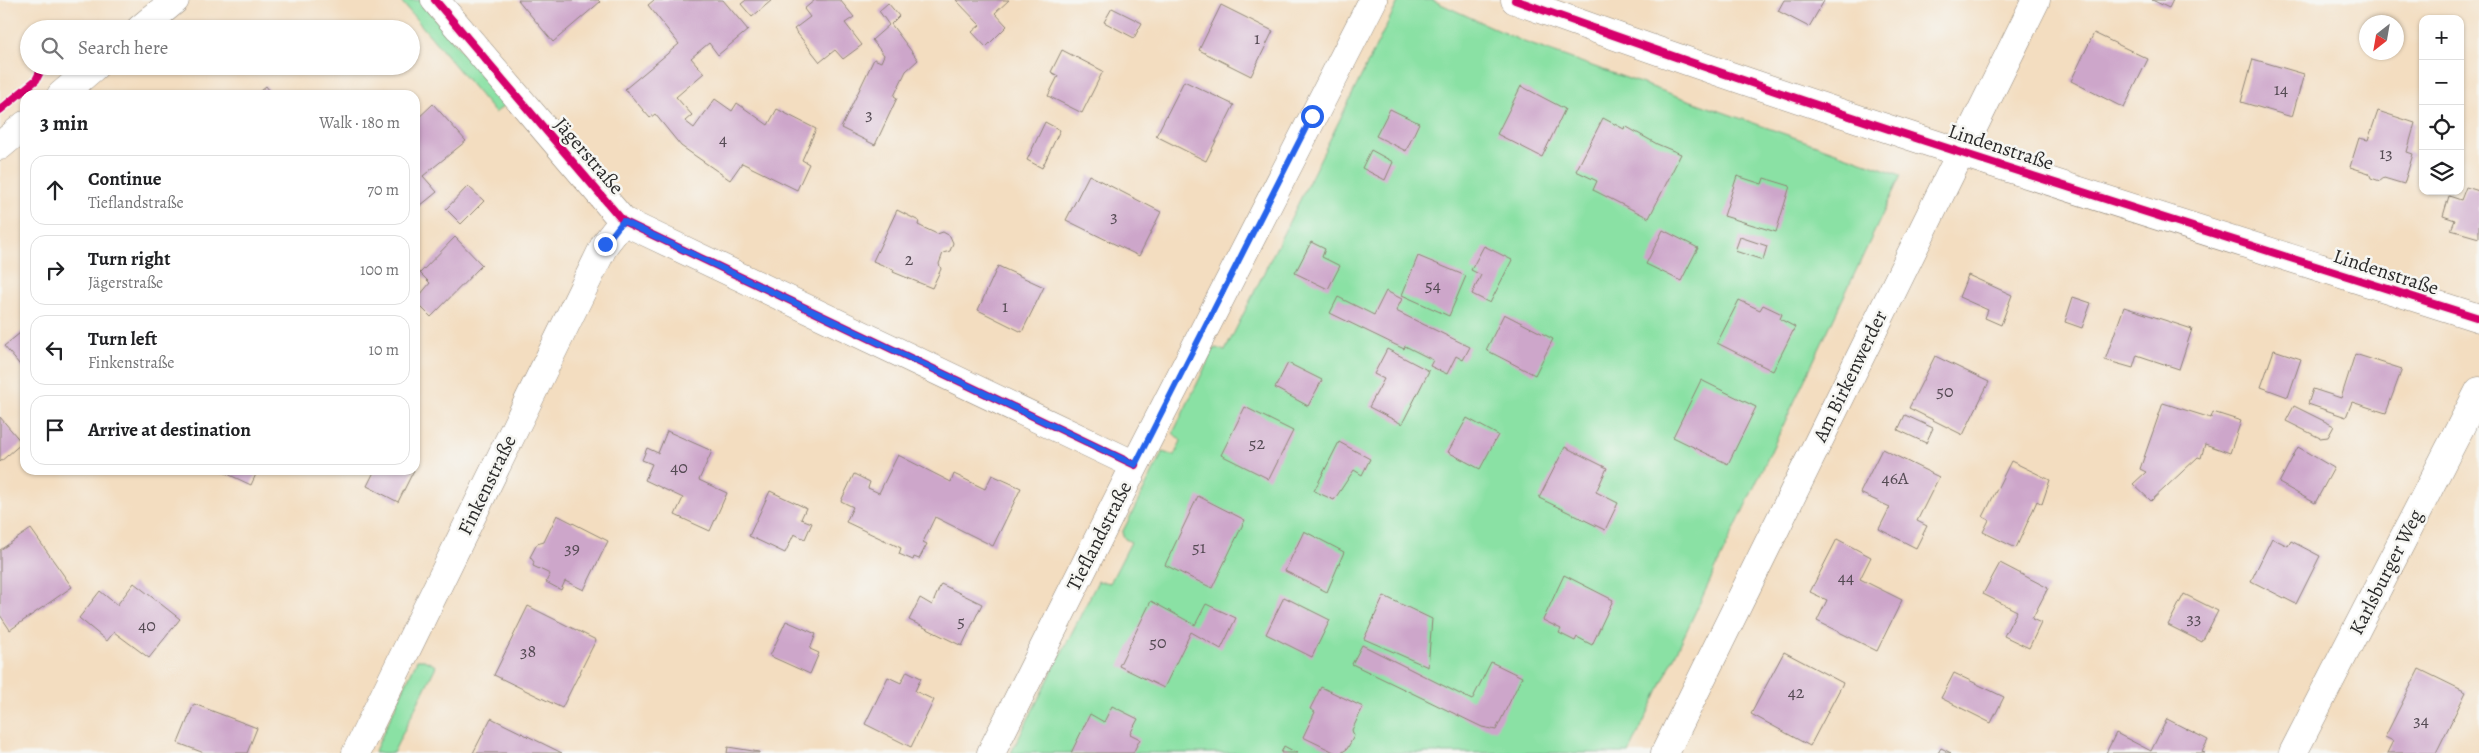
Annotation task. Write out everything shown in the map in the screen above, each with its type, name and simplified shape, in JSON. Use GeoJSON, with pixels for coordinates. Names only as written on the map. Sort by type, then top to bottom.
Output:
{"type":"FeatureCollection","features":[{"type":"Feature","properties":{"kind":"street"},"geometry":{"type":"LineString","coordinates":[[151,20],[175,0]]}},
{"type":"Feature","properties":{"kind":"street","name":"Jägerstraße"},"geometry":{"type":"LineString","coordinates":[[435,0],[623,221],[1135,465]]}},
{"type":"Feature","properties":{"kind":"street","name":"Tieflandstraße"},"geometry":{"type":"LineString","coordinates":[[991,753],[1135,465],[1373,0]]}},
{"type":"Feature","properties":{"kind":"street","name":"Lindenstraße"},"geometry":{"type":"LineString","coordinates":[[1515,0],[1625,40],[1960,152],[2479,318]]}},
{"type":"Feature","properties":{"kind":"street","name":"Am Birkenwerder"},"geometry":{"type":"LineString","coordinates":[[1665,753],[2036,0]]}},
{"type":"Feature","properties":{"kind":"street"},"geometry":{"type":"LineString","coordinates":[[67,90],[84,75]]}},
{"type":"Feature","properties":{"kind":"street"},"geometry":{"type":"LineString","coordinates":[[0,146],[20,129]]}},
{"type":"Feature","properties":{"kind":"street","name":"Finkenstraße"},"geometry":{"type":"LineString","coordinates":[[356,753],[605,244],[623,221]]}},
{"type":"Feature","properties":{"kind":"street","name":"Karlsburger Weg"},"geometry":{"type":"LineString","coordinates":[[2293,753],[2479,391]]}},
{"type":"Feature","properties":{"kind":"green space"},"geometry":{"type":"Polygon","coordinates":[[[400,0],[420,0],[505,105],[495,113],[420,24],[420,20],[417,20],[400,0]]]}},
{"type":"Feature","properties":{"kind":"green space"},"geometry":{"type":"Polygon","coordinates":[[[1399,0],[1432,0],[1524,42],[1901,175],[1629,753],[1011,753],[1098,581],[1110,583],[1131,542],[1125,539],[1122,533],[1163,452],[1174,456],[1181,441],[1173,433],[1214,349],[1225,351],[1399,0]]]}},
{"type":"Feature","properties":{"kind":"green space"},"geometry":{"type":"Polygon","coordinates":[[[417,660],[424,660],[436,666],[393,753],[374,753],[417,660]]]}},
{"type":"Feature","properties":{"kind":"building"},"geometry":{"type":"Polygon","coordinates":[[[518,0],[598,0],[600,2],[553,42],[518,0]]]}},
{"type":"Feature","properties":{"kind":"building"},"geometry":{"type":"Polygon","coordinates":[[[654,0],[723,0],[748,30],[718,55],[709,43],[691,58],[704,73],[676,97],[692,115],[685,121],[694,128],[715,99],[732,111],[737,103],[768,125],[777,109],[816,129],[802,160],[809,164],[797,190],[742,163],[730,180],[681,146],[655,114],[650,118],[625,89],[679,44],[648,5],[654,0]]]}},
{"type":"Feature","properties":{"kind":"building"},"geometry":{"type":"Polygon","coordinates":[[[746,0],[772,0],[752,17],[741,4],[746,0]]]}},
{"type":"Feature","properties":{"kind":"building"},"geometry":{"type":"Polygon","coordinates":[[[815,0],[840,0],[854,17],[845,23],[862,45],[843,59],[835,50],[820,62],[794,29],[810,17],[804,9],[815,0]]]}},
{"type":"Feature","properties":{"kind":"building"},"geometry":{"type":"Polygon","coordinates":[[[956,0],[1009,0],[995,13],[1007,26],[986,47],[972,32],[980,25],[956,0]]]}},
{"type":"Feature","properties":{"kind":"building"},"geometry":{"type":"Polygon","coordinates":[[[1784,0],[1824,1],[1809,27],[1778,11],[1784,0]]]}},
{"type":"Feature","properties":{"kind":"building"},"geometry":{"type":"Polygon","coordinates":[[[2152,0],[2173,0],[2169,8],[2152,0]]]}},
{"type":"Feature","properties":{"kind":"building"},"geometry":{"type":"Polygon","coordinates":[[[888,3],[899,16],[891,24],[918,60],[906,71],[894,96],[897,98],[875,145],[841,128],[874,59],[881,62],[884,55],[872,40],[889,25],[879,11],[888,3]]]}},
{"type":"Feature","properties":{"kind":"building"},"geometry":{"type":"Polygon","coordinates":[[[1221,5],[1273,31],[1251,76],[1199,50],[1221,5]]]}},
{"type":"Feature","properties":{"kind":"building"},"geometry":{"type":"Polygon","coordinates":[[[1112,8],[1142,23],[1134,38],[1104,22],[1112,8]]]}},
{"type":"Feature","properties":{"kind":"building"},"geometry":{"type":"Polygon","coordinates":[[[2094,33],[2148,59],[2124,108],[2071,81],[2094,33]]]}},
{"type":"Feature","properties":{"kind":"building"},"geometry":{"type":"Polygon","coordinates":[[[1062,50],[1103,71],[1082,113],[1048,96],[1058,76],[1051,72],[1062,50]]]}},
{"type":"Feature","properties":{"kind":"building"},"geometry":{"type":"Polygon","coordinates":[[[2253,59],[2304,74],[2292,117],[2241,102],[2253,59]]]}},
{"type":"Feature","properties":{"kind":"building"},"geometry":{"type":"Polygon","coordinates":[[[1184,81],[1234,105],[1206,161],[1156,136],[1184,81]]]}},
{"type":"Feature","properties":{"kind":"building"},"geometry":{"type":"Polygon","coordinates":[[[266,86],[269,90],[261,90],[266,86]]]}},
{"type":"Feature","properties":{"kind":"building"},"geometry":{"type":"Polygon","coordinates":[[[1521,86],[1565,109],[1542,157],[1497,134],[1521,86]]]}},
{"type":"Feature","properties":{"kind":"building"},"geometry":{"type":"Polygon","coordinates":[[[433,104],[466,141],[423,176],[437,192],[420,206],[420,116],[433,104]]]}},
{"type":"Feature","properties":{"kind":"building"},"geometry":{"type":"Polygon","coordinates":[[[1390,109],[1419,123],[1406,151],[1376,136],[1390,109]]]}},
{"type":"Feature","properties":{"kind":"building"},"geometry":{"type":"Polygon","coordinates":[[[2378,111],[2415,123],[2407,152],[2413,154],[2404,184],[2384,178],[2380,181],[2371,178],[2369,173],[2350,167],[2359,138],[2368,140],[2378,111]]]}},
{"type":"Feature","properties":{"kind":"building"},"geometry":{"type":"Polygon","coordinates":[[[1603,118],[1624,129],[1625,126],[1657,144],[1681,154],[1649,218],[1593,190],[1597,181],[1576,171],[1603,118]]]}},
{"type":"Feature","properties":{"kind":"building"},"geometry":{"type":"Polygon","coordinates":[[[1045,122],[1060,130],[1042,168],[1027,160],[1045,122]]]}},
{"type":"Feature","properties":{"kind":"building"},"geometry":{"type":"Polygon","coordinates":[[[1371,150],[1393,162],[1385,180],[1362,168],[1371,150]]]}},
{"type":"Feature","properties":{"kind":"building"},"geometry":{"type":"Polygon","coordinates":[[[1089,175],[1161,212],[1139,256],[1066,220],[1089,175]]]}},
{"type":"Feature","properties":{"kind":"building"},"geometry":{"type":"Polygon","coordinates":[[[1737,176],[1762,184],[1764,178],[1790,186],[1776,232],[1724,216],[1737,176]]]}},
{"type":"Feature","properties":{"kind":"building"},"geometry":{"type":"Polygon","coordinates":[[[468,186],[484,201],[461,224],[446,209],[468,186]]]}},
{"type":"Feature","properties":{"kind":"building"},"geometry":{"type":"Polygon","coordinates":[[[2466,187],[2479,191],[2479,238],[2451,230],[2455,220],[2443,216],[2449,196],[2461,200],[2466,187]]]}},
{"type":"Feature","properties":{"kind":"building"},"geometry":{"type":"Polygon","coordinates":[[[897,210],[919,221],[918,225],[937,234],[943,232],[950,236],[953,243],[950,251],[943,253],[939,264],[941,269],[932,288],[893,272],[894,270],[873,261],[897,210]]]}},
{"type":"Feature","properties":{"kind":"building"},"geometry":{"type":"Polygon","coordinates":[[[1663,230],[1698,248],[1681,281],[1646,264],[1663,230]]]}},
{"type":"Feature","properties":{"kind":"building"},"geometry":{"type":"Polygon","coordinates":[[[455,237],[482,265],[431,317],[420,306],[420,295],[430,283],[420,273],[455,237]]]}},
{"type":"Feature","properties":{"kind":"building"},"geometry":{"type":"Polygon","coordinates":[[[1740,237],[1767,246],[1763,260],[1735,251],[1740,237]]]}},
{"type":"Feature","properties":{"kind":"building"},"geometry":{"type":"Polygon","coordinates":[[[1311,242],[1325,249],[1322,257],[1340,266],[1328,289],[1295,273],[1311,242]]]}},
{"type":"Feature","properties":{"kind":"building"},"geometry":{"type":"Polygon","coordinates":[[[1484,246],[1512,260],[1490,303],[1472,294],[1481,275],[1471,270],[1484,246]]]}},
{"type":"Feature","properties":{"kind":"building"},"geometry":{"type":"Polygon","coordinates":[[[1418,256],[1466,276],[1449,316],[1402,295],[1418,256]]]}},
{"type":"Feature","properties":{"kind":"building"},"geometry":{"type":"Polygon","coordinates":[[[998,266],[1044,287],[1022,332],[978,310],[998,266]]]}},
{"type":"Feature","properties":{"kind":"building"},"geometry":{"type":"Polygon","coordinates":[[[1968,275],[2012,295],[2001,325],[1985,318],[1988,310],[1959,297],[1968,275]]]}},
{"type":"Feature","properties":{"kind":"building"},"geometry":{"type":"Polygon","coordinates":[[[1386,291],[1402,299],[1396,311],[1470,347],[1463,360],[1456,356],[1447,374],[1430,366],[1433,360],[1405,346],[1404,349],[1330,313],[1338,297],[1374,315],[1386,291]]]}},
{"type":"Feature","properties":{"kind":"building"},"geometry":{"type":"Polygon","coordinates":[[[2073,297],[2091,303],[2082,328],[2065,322],[2073,297]]]}},
{"type":"Feature","properties":{"kind":"building"},"geometry":{"type":"Polygon","coordinates":[[[1739,300],[1760,310],[1763,305],[1782,314],[1780,319],[1795,327],[1773,371],[1717,343],[1739,300]]]}},
{"type":"Feature","properties":{"kind":"building"},"geometry":{"type":"Polygon","coordinates":[[[2124,307],[2192,329],[2179,369],[2137,355],[2133,368],[2105,360],[2124,307]]]}},
{"type":"Feature","properties":{"kind":"building"},"geometry":{"type":"Polygon","coordinates":[[[1504,314],[1553,339],[1535,375],[1486,350],[1504,314]]]}},
{"type":"Feature","properties":{"kind":"building"},"geometry":{"type":"Polygon","coordinates":[[[20,333],[20,365],[4,346],[20,333]]]}},
{"type":"Feature","properties":{"kind":"building"},"geometry":{"type":"Polygon","coordinates":[[[1387,349],[1429,371],[1402,424],[1369,407],[1384,379],[1374,374],[1387,349]]]}},
{"type":"Feature","properties":{"kind":"building"},"geometry":{"type":"Polygon","coordinates":[[[2274,350],[2301,359],[2288,397],[2261,387],[2274,350]]]}},
{"type":"Feature","properties":{"kind":"building"},"geometry":{"type":"Polygon","coordinates":[[[2355,354],[2402,369],[2386,413],[2352,402],[2346,417],[2308,404],[2313,389],[2341,398],[2355,354]]]}},
{"type":"Feature","properties":{"kind":"building"},"geometry":{"type":"Polygon","coordinates":[[[1935,356],[1989,382],[1963,435],[1909,408],[1935,356]]]}},
{"type":"Feature","properties":{"kind":"building"},"geometry":{"type":"Polygon","coordinates":[[[1288,363],[1322,380],[1308,406],[1275,388],[1288,363]]]}},
{"type":"Feature","properties":{"kind":"building"},"geometry":{"type":"Polygon","coordinates":[[[1701,380],[1756,407],[1728,464],[1673,437],[1701,380]]]}},
{"type":"Feature","properties":{"kind":"building"},"geometry":{"type":"Polygon","coordinates":[[[2163,403],[2211,418],[2213,412],[2241,421],[2230,453],[2205,444],[2201,458],[2198,457],[2151,501],[2133,484],[2146,472],[2140,469],[2163,403]]]}},
{"type":"Feature","properties":{"kind":"building"},"geometry":{"type":"Polygon","coordinates":[[[2294,406],[2334,426],[2328,437],[2320,438],[2286,421],[2294,406]]]}},
{"type":"Feature","properties":{"kind":"building"},"geometry":{"type":"Polygon","coordinates":[[[1245,407],[1293,431],[1269,479],[1221,455],[1245,407]]]}},
{"type":"Feature","properties":{"kind":"building"},"geometry":{"type":"Polygon","coordinates":[[[1905,415],[1933,428],[1926,443],[1898,430],[1905,415]]]}},
{"type":"Feature","properties":{"kind":"building"},"geometry":{"type":"Polygon","coordinates":[[[0,417],[20,441],[20,445],[0,462],[0,417]]]}},
{"type":"Feature","properties":{"kind":"building"},"geometry":{"type":"Polygon","coordinates":[[[1467,418],[1498,435],[1480,469],[1448,452],[1467,418]]]}},
{"type":"Feature","properties":{"kind":"building"},"geometry":{"type":"Polygon","coordinates":[[[667,431],[712,451],[699,480],[727,493],[710,531],[675,515],[683,498],[645,480],[652,464],[642,460],[647,448],[658,453],[667,431]]]}},
{"type":"Feature","properties":{"kind":"building"},"geometry":{"type":"Polygon","coordinates":[[[1339,442],[1370,459],[1362,475],[1354,470],[1334,500],[1314,491],[1339,442]]]}},
{"type":"Feature","properties":{"kind":"building"},"geometry":{"type":"Polygon","coordinates":[[[1565,447],[1607,468],[1596,492],[1618,503],[1605,530],[1539,498],[1565,447]]]}},
{"type":"Feature","properties":{"kind":"building"},"geometry":{"type":"Polygon","coordinates":[[[2298,447],[2334,468],[2315,503],[2279,483],[2298,447]]]}},
{"type":"Feature","properties":{"kind":"building"},"geometry":{"type":"Polygon","coordinates":[[[1882,449],[1939,477],[1917,521],[1927,526],[1916,548],[1879,529],[1890,507],[1860,493],[1882,449]]]}},
{"type":"Feature","properties":{"kind":"building"},"geometry":{"type":"Polygon","coordinates":[[[898,455],[951,482],[954,474],[985,489],[992,475],[1021,488],[993,546],[935,517],[923,542],[927,544],[919,559],[914,557],[913,560],[899,554],[901,548],[846,522],[853,507],[841,501],[854,474],[870,482],[868,488],[879,493],[898,455]]]}},
{"type":"Feature","properties":{"kind":"building"},"geometry":{"type":"Polygon","coordinates":[[[2011,461],[2050,480],[2042,504],[2037,501],[2016,548],[1983,532],[1989,520],[1983,517],[2011,461]]]}},
{"type":"Feature","properties":{"kind":"building"},"geometry":{"type":"Polygon","coordinates":[[[230,475],[256,475],[251,485],[230,475]]]}},
{"type":"Feature","properties":{"kind":"building"},"geometry":{"type":"Polygon","coordinates":[[[372,475],[412,475],[398,502],[367,486],[372,475]]]}},
{"type":"Feature","properties":{"kind":"building"},"geometry":{"type":"Polygon","coordinates":[[[770,491],[806,508],[801,519],[812,523],[805,539],[794,534],[785,553],[749,536],[770,491]]]}},
{"type":"Feature","properties":{"kind":"building"},"geometry":{"type":"Polygon","coordinates":[[[1198,496],[1245,520],[1212,588],[1165,565],[1198,496]]]}},
{"type":"Feature","properties":{"kind":"building"},"geometry":{"type":"Polygon","coordinates":[[[557,515],[608,541],[584,590],[565,581],[561,590],[546,582],[550,574],[533,566],[534,562],[530,557],[537,544],[544,542],[557,515]]]}},
{"type":"Feature","properties":{"kind":"building"},"geometry":{"type":"Polygon","coordinates":[[[31,529],[72,587],[10,630],[0,615],[0,550],[31,529]]]}},
{"type":"Feature","properties":{"kind":"building"},"geometry":{"type":"Polygon","coordinates":[[[1304,531],[1344,552],[1327,592],[1285,571],[1304,531]]]}},
{"type":"Feature","properties":{"kind":"building"},"geometry":{"type":"Polygon","coordinates":[[[2272,538],[2288,546],[2291,541],[2320,556],[2296,604],[2251,581],[2272,538]]]}},
{"type":"Feature","properties":{"kind":"building"},"geometry":{"type":"Polygon","coordinates":[[[1837,539],[1871,557],[1860,579],[1902,600],[1877,651],[1817,621],[1827,600],[1810,592],[1837,539]]]}},
{"type":"Feature","properties":{"kind":"building"},"geometry":{"type":"Polygon","coordinates":[[[2000,563],[2048,588],[2032,619],[2041,623],[2029,648],[2004,636],[2017,611],[1983,594],[2000,563]]]}},
{"type":"Feature","properties":{"kind":"building"},"geometry":{"type":"Polygon","coordinates":[[[1564,575],[1613,600],[1592,645],[1577,637],[1575,641],[1559,633],[1561,629],[1543,620],[1564,575]]]}},
{"type":"Feature","properties":{"kind":"building"},"geometry":{"type":"Polygon","coordinates":[[[134,583],[180,619],[149,658],[114,632],[107,641],[79,618],[100,591],[117,605],[134,583]]]}},
{"type":"Feature","properties":{"kind":"building"},"geometry":{"type":"Polygon","coordinates":[[[941,584],[982,604],[962,646],[909,620],[920,598],[932,605],[941,584]]]}},
{"type":"Feature","properties":{"kind":"building"},"geometry":{"type":"Polygon","coordinates":[[[2184,594],[2218,611],[2202,642],[2168,625],[2184,594]]]}},
{"type":"Feature","properties":{"kind":"building"},"geometry":{"type":"Polygon","coordinates":[[[1384,596],[1432,619],[1428,667],[1364,639],[1384,596]]]}},
{"type":"Feature","properties":{"kind":"building"},"geometry":{"type":"Polygon","coordinates":[[[1284,597],[1330,620],[1312,657],[1266,634],[1284,597]]]}},
{"type":"Feature","properties":{"kind":"building"},"geometry":{"type":"Polygon","coordinates":[[[1151,601],[1195,625],[1206,604],[1236,618],[1221,649],[1191,632],[1164,688],[1119,666],[1151,601]]]}},
{"type":"Feature","properties":{"kind":"building"},"geometry":{"type":"Polygon","coordinates":[[[528,606],[596,640],[562,708],[494,675],[528,606]]]}},
{"type":"Feature","properties":{"kind":"building"},"geometry":{"type":"Polygon","coordinates":[[[786,621],[816,634],[810,649],[819,653],[810,674],[770,656],[786,621]]]}},
{"type":"Feature","properties":{"kind":"building"},"geometry":{"type":"Polygon","coordinates":[[[1362,645],[1472,700],[1491,662],[1522,677],[1496,730],[1482,727],[1352,664],[1362,645]]]}},
{"type":"Feature","properties":{"kind":"building"},"geometry":{"type":"Polygon","coordinates":[[[1784,652],[1843,683],[1810,746],[1751,714],[1784,652]]]}},
{"type":"Feature","properties":{"kind":"building"},"geometry":{"type":"Polygon","coordinates":[[[2419,669],[2466,692],[2436,753],[2387,753],[2393,741],[2385,737],[2419,669]]]}},
{"type":"Feature","properties":{"kind":"building"},"geometry":{"type":"Polygon","coordinates":[[[907,671],[921,678],[915,691],[934,700],[911,747],[865,724],[888,677],[901,683],[907,671]]]}},
{"type":"Feature","properties":{"kind":"building"},"geometry":{"type":"Polygon","coordinates":[[[1954,673],[2004,697],[1991,723],[1941,698],[1954,673]]]}},
{"type":"Feature","properties":{"kind":"building"},"geometry":{"type":"Polygon","coordinates":[[[1321,687],[1363,707],[1352,730],[1354,736],[1347,749],[1341,753],[1336,753],[1303,737],[1315,712],[1310,709],[1321,687]]]}},
{"type":"Feature","properties":{"kind":"building"},"geometry":{"type":"Polygon","coordinates":[[[194,704],[257,728],[247,753],[204,753],[178,743],[194,704]]]}},
{"type":"Feature","properties":{"kind":"building"},"geometry":{"type":"Polygon","coordinates":[[[1112,706],[1138,719],[1130,734],[1140,739],[1133,753],[1071,753],[1090,714],[1104,722],[1112,706]]]}},
{"type":"Feature","properties":{"kind":"building"},"geometry":{"type":"Polygon","coordinates":[[[491,718],[562,753],[473,753],[491,718]]]}},
{"type":"Feature","properties":{"kind":"building"},"geometry":{"type":"Polygon","coordinates":[[[2167,719],[2208,740],[2202,752],[2205,753],[2106,753],[2116,733],[2151,751],[2167,719]]]}},
{"type":"Feature","properties":{"kind":"building"},"geometry":{"type":"Polygon","coordinates":[[[1284,746],[1297,753],[1281,753],[1284,746]]]}},
{"type":"Feature","properties":{"kind":"building"},"geometry":{"type":"Polygon","coordinates":[[[728,747],[759,752],[759,753],[727,753],[728,747]]]}},
{"type":"Feature","properties":{"kind":"building"},"geometry":{"type":"Polygon","coordinates":[[[1941,748],[1951,753],[1938,753],[1941,748]]]}},
{"type":"Feature","properties":{"kind":"cycle path"},"geometry":{"type":"LineString","coordinates":[[435,0],[623,221],[1135,465]]}},
{"type":"Feature","properties":{"kind":"cycle path"},"geometry":{"type":"LineString","coordinates":[[1515,0],[1754,84],[1875,124],[2116,203],[2479,318]]}},
{"type":"Feature","properties":{"kind":"cycle path"},"geometry":{"type":"LineString","coordinates":[[24,90],[36,80],[38,75]]}},
{"type":"Feature","properties":{"kind":"cycle path"},"geometry":{"type":"LineString","coordinates":[[0,110],[20,93]]}},
{"type":"Feature","properties":{"kind":"route"},"geometry":{"type":"LineString","coordinates":[[605,244],[623,221],[1135,465],[1312,116]]}}]}
